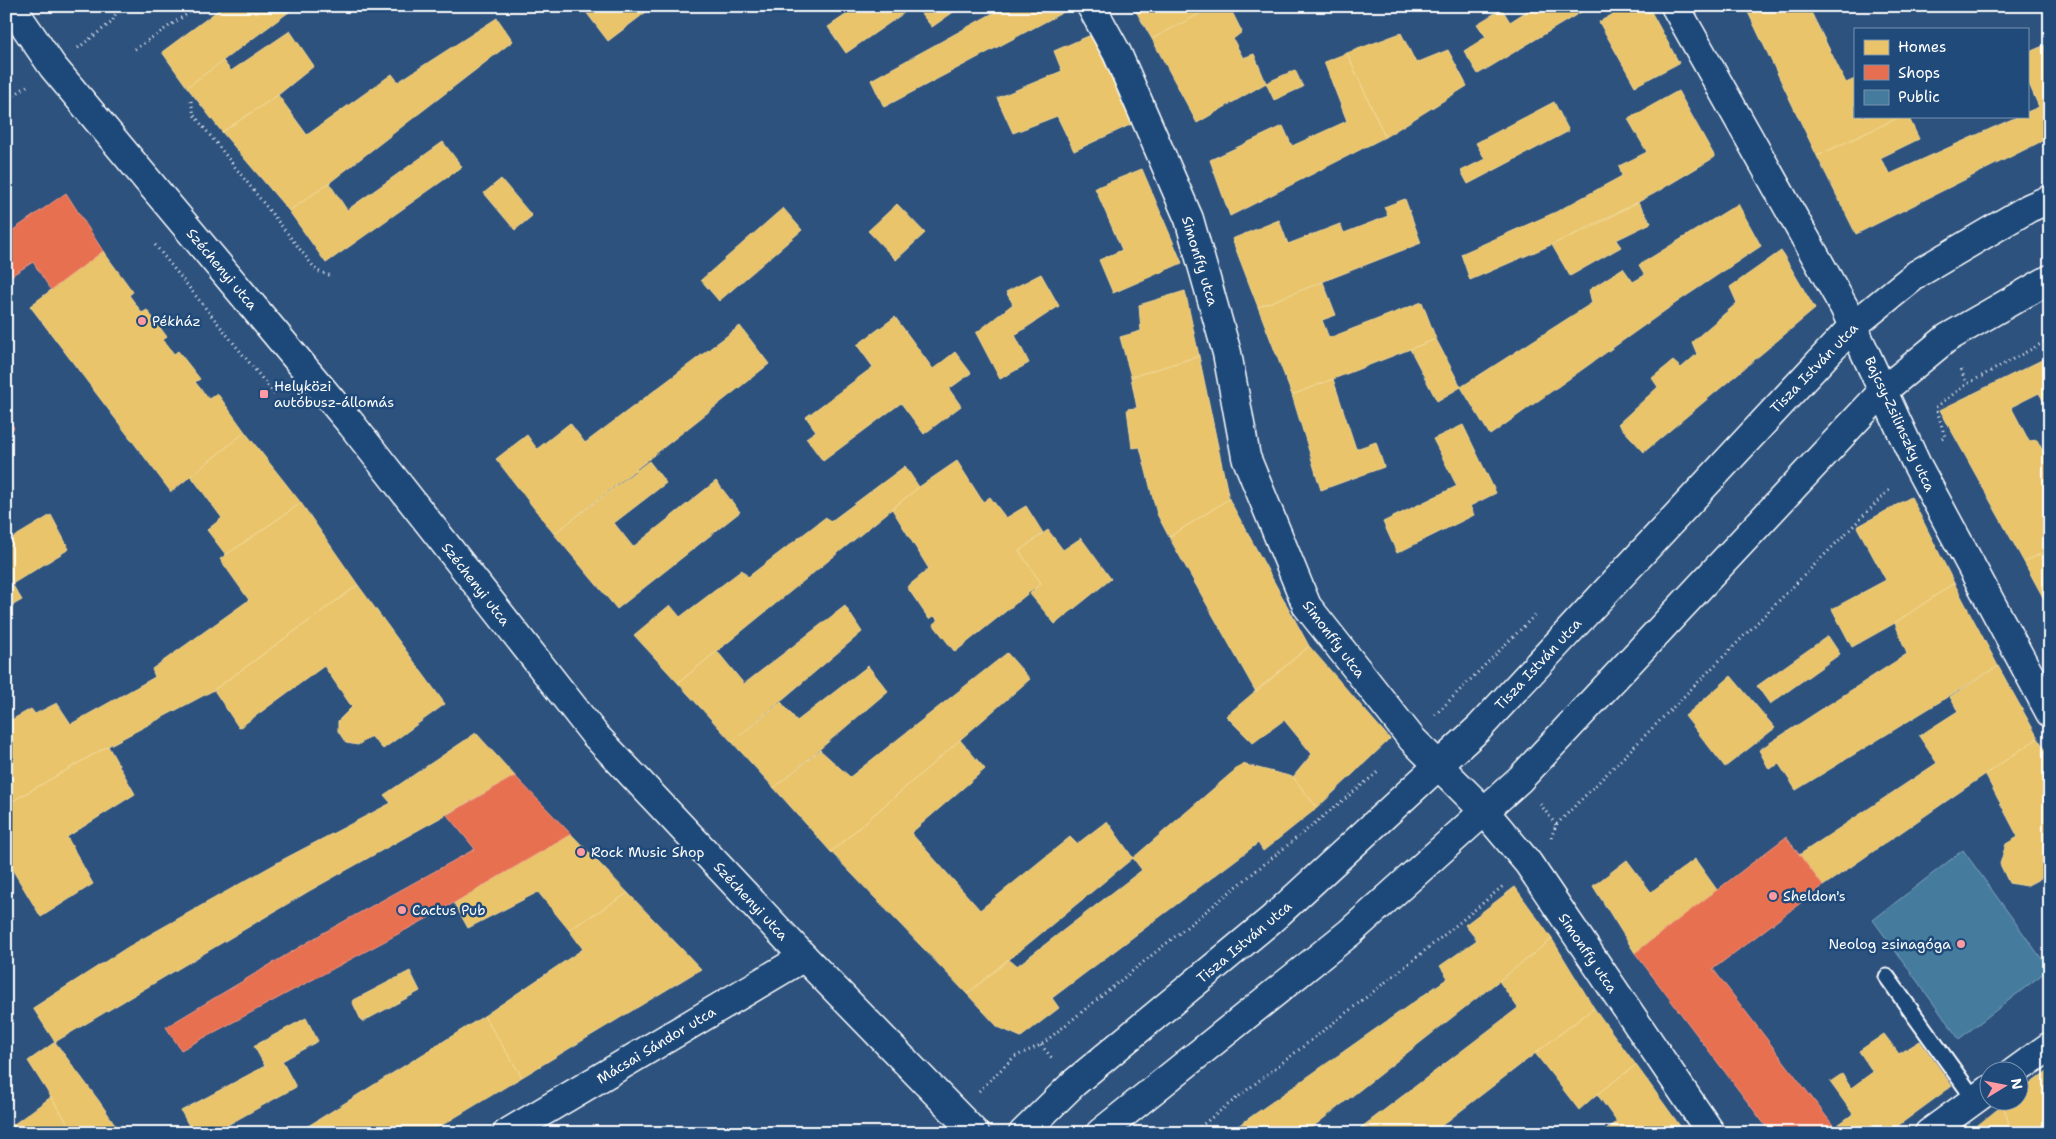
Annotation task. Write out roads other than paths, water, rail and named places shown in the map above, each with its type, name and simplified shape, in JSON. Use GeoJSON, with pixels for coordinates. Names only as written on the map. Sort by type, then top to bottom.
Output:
{"type":"FeatureCollection","features":[{"type":"Feature","properties":{"kind":"street","name":"Széchenyi utca"},"geometry":{"type":"LineString","coordinates":[[11,6],[53,67],[352,425],[595,735],[804,957],[975,1133]]}},
{"type":"Feature","properties":{"kind":"street","name":"Simonffy utca"},"geometry":{"type":"LineString","coordinates":[[1091,6],[1117,53],[1188,219],[1227,353],[1246,457],[1307,606],[1412,738],[1485,812],[1528,863],[1712,1133]]}},
{"type":"Feature","properties":{"kind":"street","name":"Bajcsy-Zsilinszky utca"},"geometry":{"type":"LineString","coordinates":[[1675,6],[1853,326],[1916,463],[2050,713]]}},
{"type":"Feature","properties":{"kind":"street","name":"Tisza István utca"},"geometry":{"type":"LineString","coordinates":[[1023,1133],[1074,1083],[1272,919],[1440,766],[1479,728],[1853,326],[1917,274],[2029,208],[2050,199]]}},
{"type":"Feature","properties":{"kind":"street"},"geometry":{"type":"LineString","coordinates":[[1100,1133],[1349,933],[1520,779],[1884,390],[1947,338],[2050,279]]}},
{"type":"Feature","properties":{"kind":"street","name":"Mácsai Sándor utca"},"geometry":{"type":"LineString","coordinates":[[507,1133],[804,957]]}},
{"type":"Feature","properties":{"kind":"street"},"geometry":{"type":"LineString","coordinates":[[2028,1062],[2050,1046]]}},
{"type":"Feature","properties":{"kind":"street"},"geometry":{"type":"LineString","coordinates":[[1930,1133],[1978,1098]]}},
{"type":"Feature","properties":{"kind":"lane"},"geometry":{"type":"LineString","coordinates":[[1887,977],[1978,1090]]}},
{"type":"Feature","properties":{"kind":"place","name":"Pékház"},"geometry":{"type":"Point","coordinates":[142,321]}},
{"type":"Feature","properties":{"kind":"place","name":"Helyközi autóbusz-állomás"},"geometry":{"type":"Point","coordinates":[264,394]}},
{"type":"Feature","properties":{"kind":"place","name":"Rock Music Shop"},"geometry":{"type":"Point","coordinates":[581,852]}},
{"type":"Feature","properties":{"kind":"place","name":"Sheldon's"},"geometry":{"type":"Point","coordinates":[1773,896]}},
{"type":"Feature","properties":{"kind":"place","name":"Cactus Pub"},"geometry":{"type":"Point","coordinates":[402,910]}},
{"type":"Feature","properties":{"kind":"place","name":"Neolog zsinagóga"},"geometry":{"type":"Point","coordinates":[1961,944]}}]}
